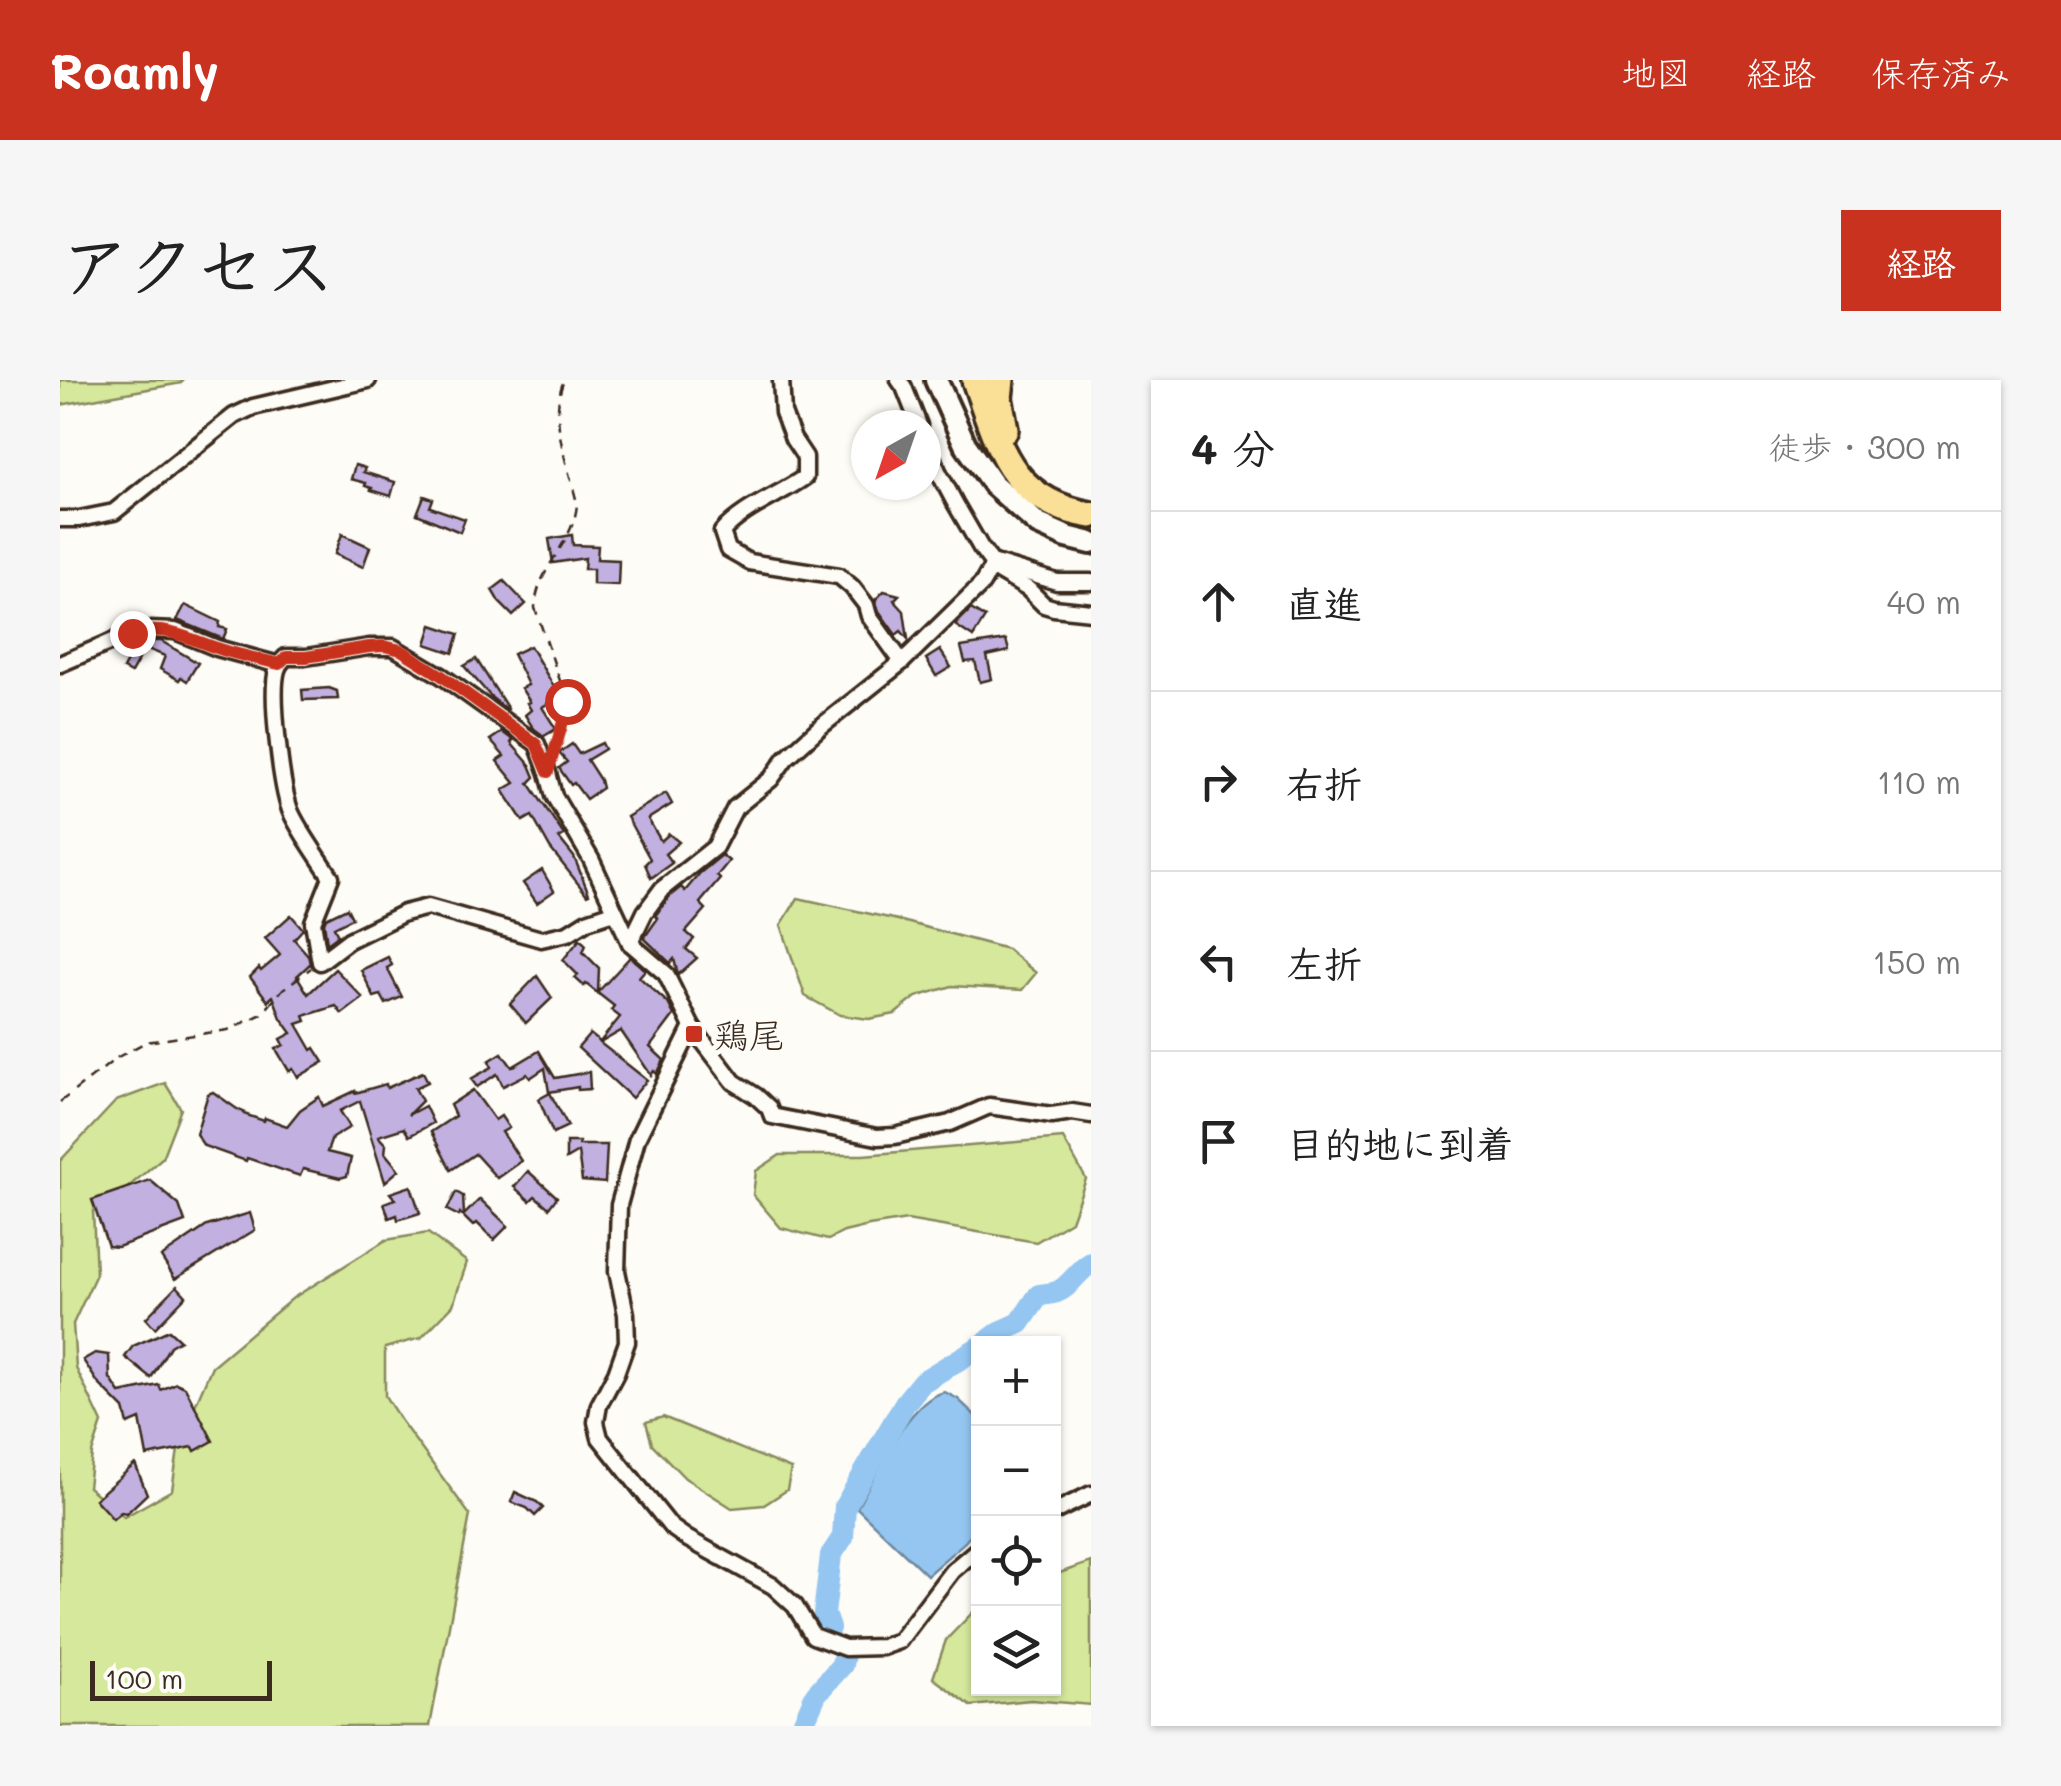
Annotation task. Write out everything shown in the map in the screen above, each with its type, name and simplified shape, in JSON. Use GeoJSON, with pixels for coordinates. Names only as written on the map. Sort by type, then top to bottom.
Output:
{"type":"FeatureCollection","features":[{"type":"Feature","properties":{"kind":"highway"},"geometry":{"type":"LineString","coordinates":[[975,380],[994,437],[1018,477],[1056,504],[1091,515]]}},
{"type":"Feature","properties":{"kind":"highway"},"geometry":{"type":"LineString","coordinates":[[1001,380],[999,398],[1007,435],[1025,465],[1054,489],[1091,502]]}},
{"type":"Feature","properties":{"kind":"street"},"geometry":{"type":"LineString","coordinates":[[60,519],[114,512],[234,416],[253,407],[368,380]]}},
{"type":"Feature","properties":{"kind":"street"},"geometry":{"type":"LineString","coordinates":[[782,380],[783,413],[805,458],[805,478],[733,520],[722,532],[728,550],[749,562],[839,576],[866,606],[902,662]]}},
{"type":"Feature","properties":{"kind":"street"},"geometry":{"type":"LineString","coordinates":[[899,380],[913,410]]}},
{"type":"Feature","properties":{"kind":"street"},"geometry":{"type":"LineString","coordinates":[[936,380],[965,444],[993,484],[1038,524],[1091,543]]}},
{"type":"Feature","properties":{"kind":"street"},"geometry":{"type":"LineString","coordinates":[[941,477],[1000,572],[1044,604],[1091,612]]}},
{"type":"Feature","properties":{"kind":"street"},"geometry":{"type":"LineString","coordinates":[[630,942],[662,889],[715,847],[735,808],[771,779],[786,758],[819,728],[902,662],[982,584],[994,563]]}},
{"type":"Feature","properties":{"kind":"street"},"geometry":{"type":"LineString","coordinates":[[994,563],[1058,582],[1091,582]]}},
{"type":"Feature","properties":{"kind":"street"},"geometry":{"type":"LineString","coordinates":[[60,664],[132,633],[150,630],[175,631],[216,648],[279,664]]}},
{"type":"Feature","properties":{"kind":"street"},"geometry":{"type":"LineString","coordinates":[[614,912],[586,922],[568,934],[541,939],[428,907],[404,913],[349,940],[320,962],[313,922],[331,876],[290,811],[276,721],[279,664],[286,657],[369,647],[401,650],[536,744],[554,796],[591,859],[630,942],[666,974],[692,1027],[734,1082],[756,1096],[772,1116],[878,1137],[950,1123],[990,1106],[1052,1116],[1072,1112],[1091,1115]]}},
{"type":"Feature","properties":{"kind":"street"},"geometry":{"type":"LineString","coordinates":[[692,1027],[637,1139],[620,1205],[617,1272],[627,1342],[600,1405],[596,1422],[600,1438],[671,1527],[774,1586],[795,1606],[814,1636],[844,1648],[882,1648],[899,1641],[952,1571],[971,1555]]}},
{"type":"Feature","properties":{"kind":"street"},"geometry":{"type":"LineString","coordinates":[[1061,1509],[1091,1494]]}},
{"type":"Feature","properties":{"kind":"path"},"geometry":{"type":"LineString","coordinates":[[548,772],[567,701],[537,616],[536,594],[544,571],[571,530],[576,514],[577,503],[558,424],[559,392],[564,380]]}},
{"type":"Feature","properties":{"kind":"path"},"geometry":{"type":"LineString","coordinates":[[60,1102],[146,1042],[228,1030],[262,1014],[282,989],[320,962]]}},
{"type":"Feature","properties":{"kind":"green space"},"geometry":{"type":"Polygon","coordinates":[[[60,380],[183,380],[60,405],[60,380]]]}},
{"type":"Feature","properties":{"kind":"green space"},"geometry":{"type":"Polygon","coordinates":[[[798,898],[1007,949],[1036,973],[1022,990],[952,986],[916,997],[895,1014],[869,1019],[840,1015],[805,996],[781,925],[798,898]]]}},
{"type":"Feature","properties":{"kind":"green space"},"geometry":{"type":"Polygon","coordinates":[[[165,1083],[181,1109],[162,1158],[93,1211],[96,1274],[73,1324],[76,1368],[102,1423],[92,1453],[88,1487],[124,1517],[172,1490],[179,1443],[212,1366],[293,1298],[386,1240],[428,1233],[467,1262],[453,1305],[421,1338],[385,1348],[385,1396],[470,1515],[430,1726],[60,1726],[60,1161],[116,1101],[165,1083]]]}},
{"type":"Feature","properties":{"kind":"green space"},"geometry":{"type":"Polygon","coordinates":[[[1063,1138],[1086,1179],[1071,1221],[1036,1242],[907,1220],[844,1232],[828,1240],[781,1228],[753,1195],[756,1171],[780,1155],[863,1155],[1063,1138]]]}},
{"type":"Feature","properties":{"kind":"green space"},"geometry":{"type":"Polygon","coordinates":[[[663,1417],[791,1469],[787,1490],[764,1505],[732,1508],[685,1478],[652,1444],[646,1422],[663,1417]]]}},
{"type":"Feature","properties":{"kind":"green space"},"geometry":{"type":"Polygon","coordinates":[[[1091,1562],[1091,1705],[1031,1700],[971,1706],[933,1678],[946,1640],[971,1614],[971,1696],[1061,1696],[1061,1573],[1091,1562]]]}},
{"type":"Feature","properties":{"kind":"water"},"geometry":{"type":"Polygon","coordinates":[[[945,1392],[971,1411],[971,1535],[927,1575],[857,1508],[906,1423],[931,1398],[945,1392]]]}},
{"type":"Feature","properties":{"kind":"building"},"geometry":{"type":"Polygon","coordinates":[[[355,465],[365,468],[363,472],[395,482],[391,496],[351,479],[355,465]]]}},
{"type":"Feature","properties":{"kind":"building"},"geometry":{"type":"Polygon","coordinates":[[[424,496],[433,499],[430,507],[465,519],[460,532],[417,514],[424,496]]]}},
{"type":"Feature","properties":{"kind":"building"},"geometry":{"type":"Polygon","coordinates":[[[342,534],[370,547],[363,567],[335,554],[342,534]]]}},
{"type":"Feature","properties":{"kind":"building"},"geometry":{"type":"Polygon","coordinates":[[[572,535],[573,545],[598,546],[597,559],[619,560],[618,585],[593,584],[593,569],[584,569],[585,558],[553,563],[549,539],[572,535]]]}},
{"type":"Feature","properties":{"kind":"building"},"geometry":{"type":"Polygon","coordinates":[[[504,581],[526,604],[513,616],[492,590],[504,581]]]}},
{"type":"Feature","properties":{"kind":"building"},"geometry":{"type":"Polygon","coordinates":[[[884,591],[899,595],[894,600],[904,611],[908,639],[901,631],[896,635],[879,611],[875,600],[884,591]]]}},
{"type":"Feature","properties":{"kind":"building"},"geometry":{"type":"Polygon","coordinates":[[[185,605],[220,622],[219,627],[227,629],[223,639],[177,620],[185,605]]]}},
{"type":"Feature","properties":{"kind":"building"},"geometry":{"type":"Polygon","coordinates":[[[971,609],[985,618],[973,637],[955,625],[971,609]]]}},
{"type":"Feature","properties":{"kind":"building"},"geometry":{"type":"Polygon","coordinates":[[[432,625],[459,634],[453,653],[426,644],[432,625]]]}},
{"type":"Feature","properties":{"kind":"building"},"geometry":{"type":"Polygon","coordinates":[[[1006,640],[1009,651],[987,656],[992,679],[980,682],[975,661],[965,662],[961,647],[1006,640]]]}},
{"type":"Feature","properties":{"kind":"building"},"geometry":{"type":"Polygon","coordinates":[[[161,641],[198,663],[187,681],[160,669],[165,656],[145,648],[131,673],[123,669],[137,643],[161,641]]]}},
{"type":"Feature","properties":{"kind":"building"},"geometry":{"type":"Polygon","coordinates":[[[530,646],[560,697],[542,707],[556,729],[544,736],[525,715],[531,710],[527,703],[530,702],[521,688],[528,685],[513,654],[530,646]]]}},
{"type":"Feature","properties":{"kind":"building"},"geometry":{"type":"Polygon","coordinates":[[[940,650],[951,667],[936,676],[926,659],[940,650]]]}},
{"type":"Feature","properties":{"kind":"building"},"geometry":{"type":"Polygon","coordinates":[[[476,659],[508,709],[507,710],[464,666],[476,659]]]}},
{"type":"Feature","properties":{"kind":"building"},"geometry":{"type":"Polygon","coordinates":[[[302,690],[337,691],[338,699],[303,700],[302,690]]]}},
{"type":"Feature","properties":{"kind":"building"},"geometry":{"type":"Polygon","coordinates":[[[502,732],[513,740],[511,743],[530,765],[535,777],[529,783],[564,835],[559,838],[574,857],[589,894],[550,848],[532,816],[523,821],[503,790],[515,783],[497,761],[504,756],[490,740],[502,732]]]}},
{"type":"Feature","properties":{"kind":"building"},"geometry":{"type":"Polygon","coordinates":[[[602,743],[605,749],[587,760],[602,788],[586,799],[559,768],[567,762],[559,753],[572,744],[579,754],[602,743]]]}},
{"type":"Feature","properties":{"kind":"building"},"geometry":{"type":"Polygon","coordinates":[[[666,793],[672,804],[648,819],[661,841],[669,834],[679,842],[665,854],[672,863],[651,878],[645,864],[650,859],[627,817],[666,793]]]}},
{"type":"Feature","properties":{"kind":"building"},"geometry":{"type":"Polygon","coordinates":[[[722,855],[729,861],[700,903],[706,909],[686,932],[694,939],[686,949],[697,958],[678,975],[674,959],[670,963],[644,938],[670,896],[681,887],[685,891],[722,855]]]}},
{"type":"Feature","properties":{"kind":"building"},"geometry":{"type":"Polygon","coordinates":[[[542,870],[554,891],[537,903],[523,883],[542,870]]]}},
{"type":"Feature","properties":{"kind":"building"},"geometry":{"type":"Polygon","coordinates":[[[347,908],[352,918],[334,927],[338,935],[327,943],[326,918],[347,908]]]}},
{"type":"Feature","properties":{"kind":"building"},"geometry":{"type":"Polygon","coordinates":[[[291,915],[303,929],[294,939],[308,955],[310,964],[297,976],[308,994],[335,969],[363,998],[342,1014],[336,1006],[304,1016],[306,1021],[297,1024],[324,1062],[298,1077],[293,1069],[289,1071],[276,1049],[284,1045],[281,1039],[292,1033],[273,996],[268,1001],[250,977],[280,955],[265,938],[291,915]]]}},
{"type":"Feature","properties":{"kind":"building"},"geometry":{"type":"Polygon","coordinates":[[[580,939],[586,945],[583,952],[599,968],[598,992],[630,957],[645,970],[639,977],[668,1003],[674,1015],[650,1047],[664,1060],[657,1074],[654,1071],[651,1075],[621,1031],[600,1043],[647,1080],[632,1098],[578,1048],[590,1034],[600,1042],[620,1017],[611,1010],[614,1006],[575,978],[578,975],[563,960],[580,939]]]}},
{"type":"Feature","properties":{"kind":"building"},"geometry":{"type":"Polygon","coordinates":[[[388,957],[392,965],[387,968],[402,997],[386,1004],[381,995],[374,997],[361,970],[388,957]]]}},
{"type":"Feature","properties":{"kind":"building"},"geometry":{"type":"Polygon","coordinates":[[[537,976],[552,998],[526,1023],[510,1004],[537,976]]]}},
{"type":"Feature","properties":{"kind":"building"},"geometry":{"type":"Polygon","coordinates":[[[539,1051],[555,1078],[589,1072],[590,1089],[549,1092],[545,1068],[530,1078],[527,1074],[503,1086],[497,1074],[477,1087],[471,1079],[492,1067],[489,1061],[502,1053],[512,1067],[539,1051]]]}},
{"type":"Feature","properties":{"kind":"building"},"geometry":{"type":"Polygon","coordinates":[[[423,1072],[428,1082],[415,1088],[422,1101],[408,1115],[425,1106],[433,1123],[409,1136],[404,1128],[378,1136],[399,1170],[385,1182],[360,1101],[340,1111],[350,1127],[332,1138],[327,1152],[351,1158],[347,1176],[340,1178],[303,1169],[300,1176],[247,1158],[246,1161],[204,1146],[196,1134],[208,1094],[213,1092],[244,1114],[287,1126],[300,1110],[319,1097],[323,1106],[355,1091],[386,1084],[387,1088],[423,1072]]]}},
{"type":"Feature","properties":{"kind":"building"},"geometry":{"type":"Polygon","coordinates":[[[473,1090],[495,1120],[501,1116],[509,1128],[502,1132],[521,1161],[497,1178],[475,1154],[451,1170],[431,1132],[455,1116],[450,1105],[473,1090]]]}},
{"type":"Feature","properties":{"kind":"building"},"geometry":{"type":"Polygon","coordinates":[[[550,1093],[568,1126],[553,1133],[539,1099],[550,1093]]]}},
{"type":"Feature","properties":{"kind":"building"},"geometry":{"type":"Polygon","coordinates":[[[566,1142],[607,1145],[605,1183],[582,1181],[578,1152],[566,1159],[566,1142]]]}},
{"type":"Feature","properties":{"kind":"building"},"geometry":{"type":"Polygon","coordinates":[[[528,1171],[557,1197],[549,1208],[535,1196],[530,1201],[514,1187],[528,1171]]]}},
{"type":"Feature","properties":{"kind":"building"},"geometry":{"type":"Polygon","coordinates":[[[150,1180],[179,1205],[185,1222],[118,1247],[108,1246],[92,1200],[150,1180]]]}},
{"type":"Feature","properties":{"kind":"building"},"geometry":{"type":"Polygon","coordinates":[[[411,1186],[420,1213],[398,1220],[397,1215],[389,1218],[384,1203],[395,1199],[390,1193],[411,1186]]]}},
{"type":"Feature","properties":{"kind":"building"},"geometry":{"type":"Polygon","coordinates":[[[456,1192],[463,1196],[464,1215],[480,1199],[508,1226],[494,1240],[477,1223],[473,1226],[460,1213],[459,1216],[447,1210],[456,1192]]]}},
{"type":"Feature","properties":{"kind":"building"},"geometry":{"type":"Polygon","coordinates":[[[250,1213],[255,1230],[175,1279],[161,1257],[207,1226],[250,1213]]]}},
{"type":"Feature","properties":{"kind":"building"},"geometry":{"type":"Polygon","coordinates":[[[177,1286],[186,1296],[155,1328],[146,1318],[177,1286]]]}},
{"type":"Feature","properties":{"kind":"building"},"geometry":{"type":"Polygon","coordinates":[[[169,1330],[180,1340],[170,1346],[151,1378],[125,1357],[133,1346],[169,1330]]]}},
{"type":"Feature","properties":{"kind":"building"},"geometry":{"type":"Polygon","coordinates":[[[95,1353],[109,1355],[110,1378],[120,1393],[159,1385],[161,1390],[176,1383],[185,1387],[213,1441],[195,1451],[193,1447],[147,1456],[140,1419],[128,1424],[124,1409],[98,1383],[83,1360],[95,1353]]]}},
{"type":"Feature","properties":{"kind":"building"},"geometry":{"type":"Polygon","coordinates":[[[135,1464],[147,1494],[127,1513],[121,1512],[113,1519],[95,1499],[135,1464]]]}},
{"type":"Feature","properties":{"kind":"building"},"geometry":{"type":"Polygon","coordinates":[[[515,1492],[543,1508],[535,1516],[511,1502],[515,1492]]]}},
{"type":"Feature","properties":{"kind":"waterway"},"geometry":{"type":"LineString","coordinates":[[995,1336],[1020,1323],[1039,1295],[1062,1290],[1091,1263]]}},
{"type":"Feature","properties":{"kind":"waterway"},"geometry":{"type":"LineString","coordinates":[[829,1628],[824,1614],[831,1555],[843,1537],[845,1506],[905,1403],[922,1382],[971,1352]]}},
{"type":"Feature","properties":{"kind":"waterway"},"geometry":{"type":"LineString","coordinates":[[802,1726],[816,1694],[842,1665],[844,1654]]}},
{"type":"Feature","properties":{"kind":"place","name":"鶏尾"},"geometry":{"type":"Point","coordinates":[694,1034]}},
{"type":"Feature","properties":{"kind":"route"},"geometry":{"type":"LineString","coordinates":[[132,633],[175,631],[216,648],[279,664],[286,657],[369,647],[401,650],[536,744],[548,772],[567,701]]}}]}
